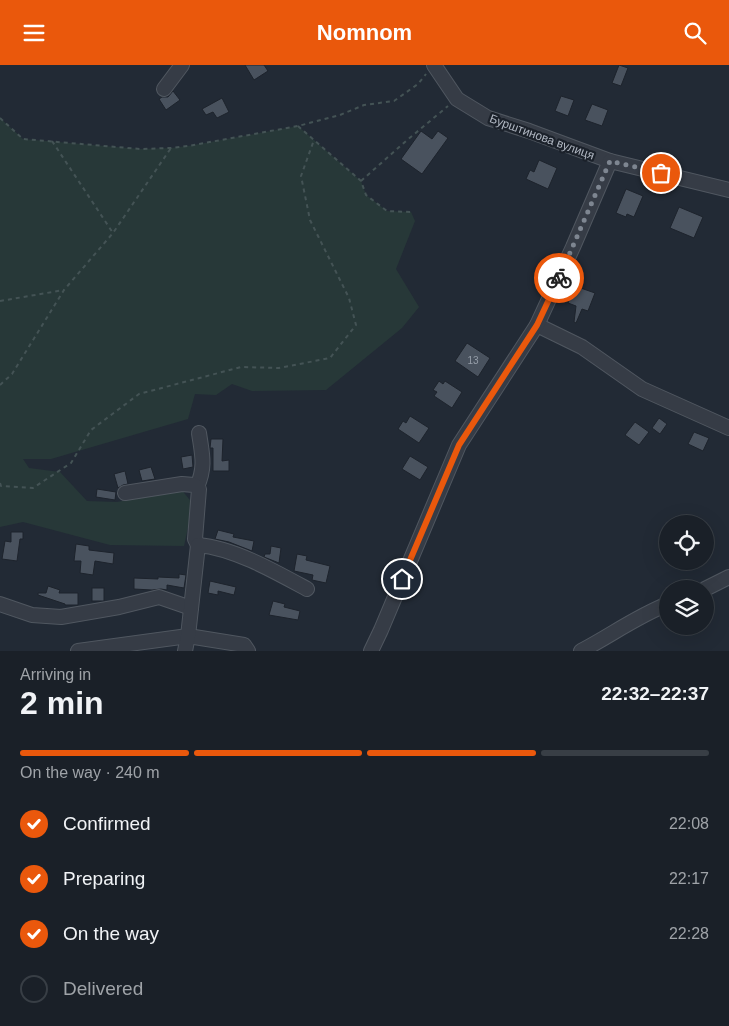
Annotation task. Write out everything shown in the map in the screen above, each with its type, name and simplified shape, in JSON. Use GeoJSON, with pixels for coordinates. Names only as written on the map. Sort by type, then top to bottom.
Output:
{"type":"FeatureCollection","features":[{"type":"Feature","properties":{"kind":"street"},"geometry":{"type":"LineString","coordinates":[[164,89],[182,65]]}},
{"type":"Feature","properties":{"kind":"street","name":"Бурштинова вулиця"},"geometry":{"type":"LineString","coordinates":[[434,65],[457,99],[488,118],[610,161],[729,190]]}},
{"type":"Feature","properties":{"kind":"street"},"geometry":{"type":"LineString","coordinates":[[371,651],[459,445],[537,325],[610,161]]}},
{"type":"Feature","properties":{"kind":"street"},"geometry":{"type":"LineString","coordinates":[[537,325],[582,347],[642,389],[729,428]]}},
{"type":"Feature","properties":{"kind":"street"},"geometry":{"type":"LineString","coordinates":[[185,651],[198,545],[195,539],[199,489],[197,487],[202,476],[204,461],[198,433]]}},
{"type":"Feature","properties":{"kind":"street"},"geometry":{"type":"LineString","coordinates":[[125,493],[182,484],[197,487]]}},
{"type":"Feature","properties":{"kind":"street"},"geometry":{"type":"LineString","coordinates":[[198,545],[212,546],[252,561],[307,589]]}},
{"type":"Feature","properties":{"kind":"street"},"geometry":{"type":"LineString","coordinates":[[714,584],[729,577]]}},
{"type":"Feature","properties":{"kind":"street"},"geometry":{"type":"LineString","coordinates":[[0,605],[32,615],[61,617],[118,607],[159,597],[191,608]]}},
{"type":"Feature","properties":{"kind":"street"},"geometry":{"type":"LineString","coordinates":[[581,651],[659,608]]}},
{"type":"Feature","properties":{"kind":"street"},"geometry":{"type":"LineString","coordinates":[[78,651],[188,636],[244,645],[248,651]]}},
{"type":"Feature","properties":{"kind":"path"},"geometry":{"type":"LineString","coordinates":[[0,118],[23,139],[140,149],[188,146],[298,126],[340,115],[364,105],[394,101],[418,84],[434,65]]}},
{"type":"Feature","properties":{"kind":"path"},"geometry":{"type":"LineString","coordinates":[[361,181],[457,99]]}},
{"type":"Feature","properties":{"kind":"path"},"geometry":{"type":"LineString","coordinates":[[298,126],[361,181],[366,195],[387,211],[410,212]]}},
{"type":"Feature","properties":{"kind":"path"},"geometry":{"type":"LineString","coordinates":[[0,483],[1,486],[33,487],[71,463],[91,430],[139,394],[241,367],[279,368],[330,358],[356,325],[350,298],[310,220],[301,176],[314,140]]}},
{"type":"Feature","properties":{"kind":"path"},"geometry":{"type":"LineString","coordinates":[[52,141],[113,233]]}},
{"type":"Feature","properties":{"kind":"path"},"geometry":{"type":"LineString","coordinates":[[0,385],[12,374],[64,290],[113,233],[171,148]]}},
{"type":"Feature","properties":{"kind":"path"},"geometry":{"type":"LineString","coordinates":[[0,301],[64,290]]}},
{"type":"Feature","properties":{"kind":"shaded area"},"geometry":{"type":"Polygon","coordinates":[[[0,118],[23,139],[140,149],[188,146],[298,126],[361,181],[366,195],[387,211],[411,212],[415,221],[396,269],[419,307],[402,328],[326,390],[252,391],[232,384],[216,395],[195,394],[188,419],[51,459],[23,459],[29,468],[60,472],[87,501],[117,502],[181,489],[193,504],[184,546],[110,545],[23,522],[0,527],[0,118]]]}},
{"type":"Feature","properties":{"kind":"building"},"geometry":{"type":"Polygon","coordinates":[[[245,65],[264,65],[268,71],[254,80],[245,65]]]}},
{"type":"Feature","properties":{"kind":"building"},"geometry":{"type":"Polygon","coordinates":[[[619,65],[628,68],[621,86],[612,83],[619,65]]]}},
{"type":"Feature","properties":{"kind":"building"},"geometry":{"type":"Polygon","coordinates":[[[173,91],[180,100],[166,110],[159,99],[168,97],[173,91]]]}},
{"type":"Feature","properties":{"kind":"building"},"geometry":{"type":"Polygon","coordinates":[[[561,96],[574,100],[568,116],[555,111],[561,96]]]}},
{"type":"Feature","properties":{"kind":"building"},"geometry":{"type":"Polygon","coordinates":[[[222,98],[229,112],[217,118],[213,112],[206,115],[202,109],[222,98]]]}},
{"type":"Feature","properties":{"kind":"building"},"geometry":{"type":"Polygon","coordinates":[[[592,104],[608,110],[602,126],[585,120],[592,104]]]}},
{"type":"Feature","properties":{"kind":"building"},"geometry":{"type":"Polygon","coordinates":[[[421,131],[432,139],[438,131],[448,138],[422,174],[401,159],[421,131]]]}},
{"type":"Feature","properties":{"kind":"building"},"geometry":{"type":"Polygon","coordinates":[[[539,160],[557,168],[548,189],[526,179],[530,170],[534,172],[539,160]]]}},
{"type":"Feature","properties":{"kind":"building"},"geometry":{"type":"Polygon","coordinates":[[[626,189],[643,196],[634,217],[627,214],[626,217],[616,213],[626,189]]]}},
{"type":"Feature","properties":{"kind":"building"},"geometry":{"type":"Polygon","coordinates":[[[679,207],[703,217],[694,238],[670,228],[679,207]]]}},
{"type":"Feature","properties":{"kind":"building"},"geometry":{"type":"Polygon","coordinates":[[[575,286],[595,293],[588,311],[582,309],[576,323],[574,322],[576,306],[568,303],[575,286]]]}},
{"type":"Feature","properties":{"kind":"building"},"geometry":{"type":"Polygon","coordinates":[[[467,343],[490,358],[478,377],[455,361],[467,343]]]}},
{"type":"Feature","properties":{"kind":"building"},"geometry":{"type":"Polygon","coordinates":[[[439,381],[443,384],[445,381],[462,392],[452,408],[434,396],[437,392],[433,390],[439,381]]]}},
{"type":"Feature","properties":{"kind":"building"},"geometry":{"type":"Polygon","coordinates":[[[410,416],[429,428],[419,443],[398,429],[403,421],[406,423],[410,416]]]}},
{"type":"Feature","properties":{"kind":"building"},"geometry":{"type":"Polygon","coordinates":[[[659,418],[667,424],[660,434],[652,428],[659,418]]]}},
{"type":"Feature","properties":{"kind":"building"},"geometry":{"type":"Polygon","coordinates":[[[635,422],[649,432],[639,445],[625,435],[635,422]]]}},
{"type":"Feature","properties":{"kind":"building"},"geometry":{"type":"Polygon","coordinates":[[[694,432],[709,438],[703,451],[688,444],[694,432]]]}},
{"type":"Feature","properties":{"kind":"building"},"geometry":{"type":"Polygon","coordinates":[[[211,439],[223,439],[222,461],[229,460],[229,471],[213,471],[213,448],[210,448],[211,439]]]}},
{"type":"Feature","properties":{"kind":"building"},"geometry":{"type":"Polygon","coordinates":[[[192,455],[193,467],[183,469],[181,457],[192,455]]]}},
{"type":"Feature","properties":{"kind":"building"},"geometry":{"type":"Polygon","coordinates":[[[410,456],[428,467],[420,480],[402,469],[410,456]]]}},
{"type":"Feature","properties":{"kind":"building"},"geometry":{"type":"Polygon","coordinates":[[[151,467],[155,479],[142,481],[139,470],[151,467]]]}},
{"type":"Feature","properties":{"kind":"building"},"geometry":{"type":"Polygon","coordinates":[[[125,471],[128,484],[118,488],[114,474],[125,471]]]}},
{"type":"Feature","properties":{"kind":"building"},"geometry":{"type":"Polygon","coordinates":[[[97,489],[116,492],[115,500],[96,497],[97,489]]]}},
{"type":"Feature","properties":{"kind":"building"},"geometry":{"type":"Polygon","coordinates":[[[218,530],[234,534],[233,537],[254,541],[252,551],[215,539],[218,530]]]}},
{"type":"Feature","properties":{"kind":"building"},"geometry":{"type":"Polygon","coordinates":[[[11,532],[23,532],[23,539],[20,539],[17,561],[2,559],[5,541],[11,542],[11,532]]]}},
{"type":"Feature","properties":{"kind":"building"},"geometry":{"type":"Polygon","coordinates":[[[76,544],[89,546],[89,550],[114,553],[113,564],[95,561],[93,575],[80,573],[81,561],[74,561],[76,544]]]}},
{"type":"Feature","properties":{"kind":"building"},"geometry":{"type":"Polygon","coordinates":[[[271,546],[281,548],[279,563],[264,557],[265,554],[270,554],[271,546]]]}},
{"type":"Feature","properties":{"kind":"building"},"geometry":{"type":"Polygon","coordinates":[[[297,554],[307,556],[306,560],[330,566],[326,583],[312,580],[313,575],[294,571],[297,554]]]}},
{"type":"Feature","properties":{"kind":"building"},"geometry":{"type":"Polygon","coordinates":[[[179,574],[186,575],[184,588],[167,585],[167,590],[134,589],[134,578],[179,578],[179,574]]]}},
{"type":"Feature","properties":{"kind":"building"},"geometry":{"type":"Polygon","coordinates":[[[210,581],[236,587],[234,595],[218,591],[218,595],[208,593],[210,581]]]}},
{"type":"Feature","properties":{"kind":"building"},"geometry":{"type":"Polygon","coordinates":[[[48,586],[60,590],[59,593],[78,593],[78,605],[65,605],[38,595],[38,593],[46,593],[48,586]]]}},
{"type":"Feature","properties":{"kind":"building"},"geometry":{"type":"Polygon","coordinates":[[[92,588],[104,588],[104,601],[92,601],[92,588]]]}},
{"type":"Feature","properties":{"kind":"building"},"geometry":{"type":"Polygon","coordinates":[[[273,601],[285,604],[284,607],[300,611],[298,620],[269,615],[273,601]]]}},
{"type":"Feature","properties":{"kind":"way so far"},"geometry":{"type":"LineString","coordinates":[[559,278],[610,161],[661,173]]}},
{"type":"Feature","properties":{"kind":"route"},"geometry":{"type":"LineString","coordinates":[[402,579],[459,445],[537,325],[559,278]]}}]}
